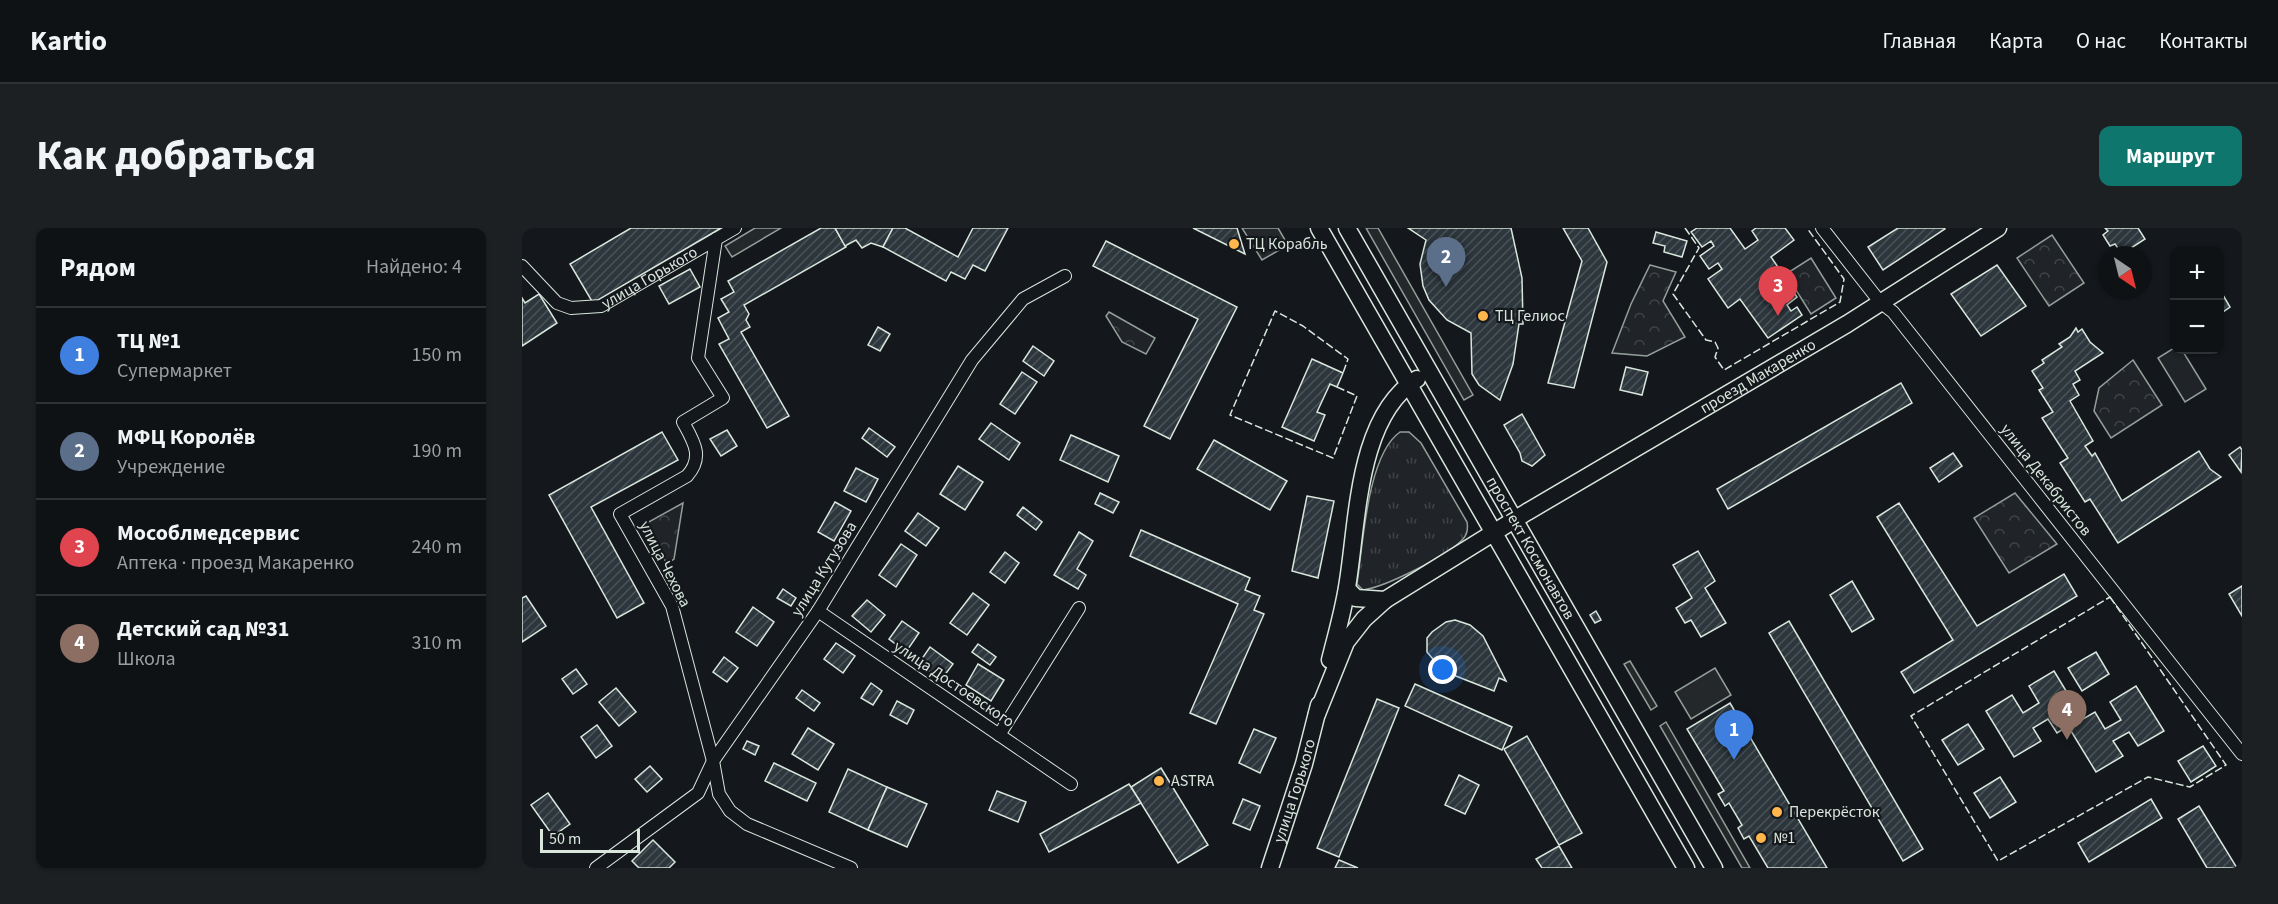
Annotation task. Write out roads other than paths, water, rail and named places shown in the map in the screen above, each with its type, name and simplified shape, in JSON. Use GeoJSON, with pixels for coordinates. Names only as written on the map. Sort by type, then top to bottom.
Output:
{"type":"FeatureCollection","features":[{"type":"Feature","properties":{"kind":"main road","name":"проспект Космонавтов"},"geometry":{"type":"LineString","coordinates":[[1319,228],[1686,868]]}},
{"type":"Feature","properties":{"kind":"main road","name":"проспект Космонавтов"},"geometry":{"type":"LineString","coordinates":[[1347,228],[1714,868]]}},
{"type":"Feature","properties":{"kind":"main road","name":"проезд Макаренко"},"geometry":{"type":"LineString","coordinates":[[1317,714],[1346,642],[1364,619],[1385,600],[1494,532],[1880,302],[1998,228]]}},
{"type":"Feature","properties":{"kind":"main road"},"geometry":{"type":"LineString","coordinates":[[1317,714],[1347,589],[1359,496],[1375,431],[1390,404],[1408,384],[1429,371]]}},
{"type":"Feature","properties":{"kind":"main road"},"geometry":{"type":"LineString","coordinates":[[1347,589],[1356,597],[1385,600]]}},
{"type":"Feature","properties":{"kind":"main road","name":"улица Горького"},"geometry":{"type":"LineString","coordinates":[[1270,868],[1302,774],[1317,714]]}},
{"type":"Feature","properties":{"kind":"street","name":"улица Горького"},"geometry":{"type":"LineString","coordinates":[[522,267],[557,303],[571,308],[601,306],[735,228]]}},
{"type":"Feature","properties":{"kind":"street","name":"улица Декабристов"},"geometry":{"type":"LineString","coordinates":[[1822,228],[1880,302],[1893,312],[2242,754]]}},
{"type":"Feature","properties":{"kind":"street","name":"улица Чехова"},"geometry":{"type":"LineString","coordinates":[[713,761],[672,606],[620,514],[691,471],[697,456],[696,444],[683,422],[723,398],[698,358],[716,239]]}},
{"type":"Feature","properties":{"kind":"street","name":"улица Кутузова"},"geometry":{"type":"LineString","coordinates":[[596,868],[698,793],[713,761],[818,612],[972,360],[1023,299],[1065,276]]}},
{"type":"Feature","properties":{"kind":"street"},"geometry":{"type":"LineString","coordinates":[[999,735],[1079,608]]}},
{"type":"Feature","properties":{"kind":"street","name":"улица Достоевского"},"geometry":{"type":"LineString","coordinates":[[818,612],[1071,784]]}},
{"type":"Feature","properties":{"kind":"street"},"geometry":{"type":"LineString","coordinates":[[713,761],[719,794],[730,811],[747,824],[851,868]]}},
{"type":"Feature","properties":{"kind":"place","name":"ТЦ Корабль"},"geometry":{"type":"Point","coordinates":[1234,244]}},
{"type":"Feature","properties":{"kind":"place","name":"МФЦ Королёв"},"geometry":{"type":"Point","coordinates":[1446,287]}},
{"type":"Feature","properties":{"kind":"place","name":"ТЦ Гелиос"},"geometry":{"type":"Point","coordinates":[1483,316]}},
{"type":"Feature","properties":{"kind":"place","name":"Мособлмедсервис"},"geometry":{"type":"Point","coordinates":[1778,316]}},
{"type":"Feature","properties":{"kind":"place","name":"Детский сад №31"},"geometry":{"type":"Point","coordinates":[2067,740]}},
{"type":"Feature","properties":{"kind":"place","name":"ТЦ №1"},"geometry":{"type":"Point","coordinates":[1734,760]}},
{"type":"Feature","properties":{"kind":"place","name":"ASTRA"},"geometry":{"type":"Point","coordinates":[1159,781]}},
{"type":"Feature","properties":{"kind":"place","name":"Перекрёсток"},"geometry":{"type":"Point","coordinates":[1777,812]}},
{"type":"Feature","properties":{"kind":"place","name":"№1"},"geometry":{"type":"Point","coordinates":[1761,838]}}]}
